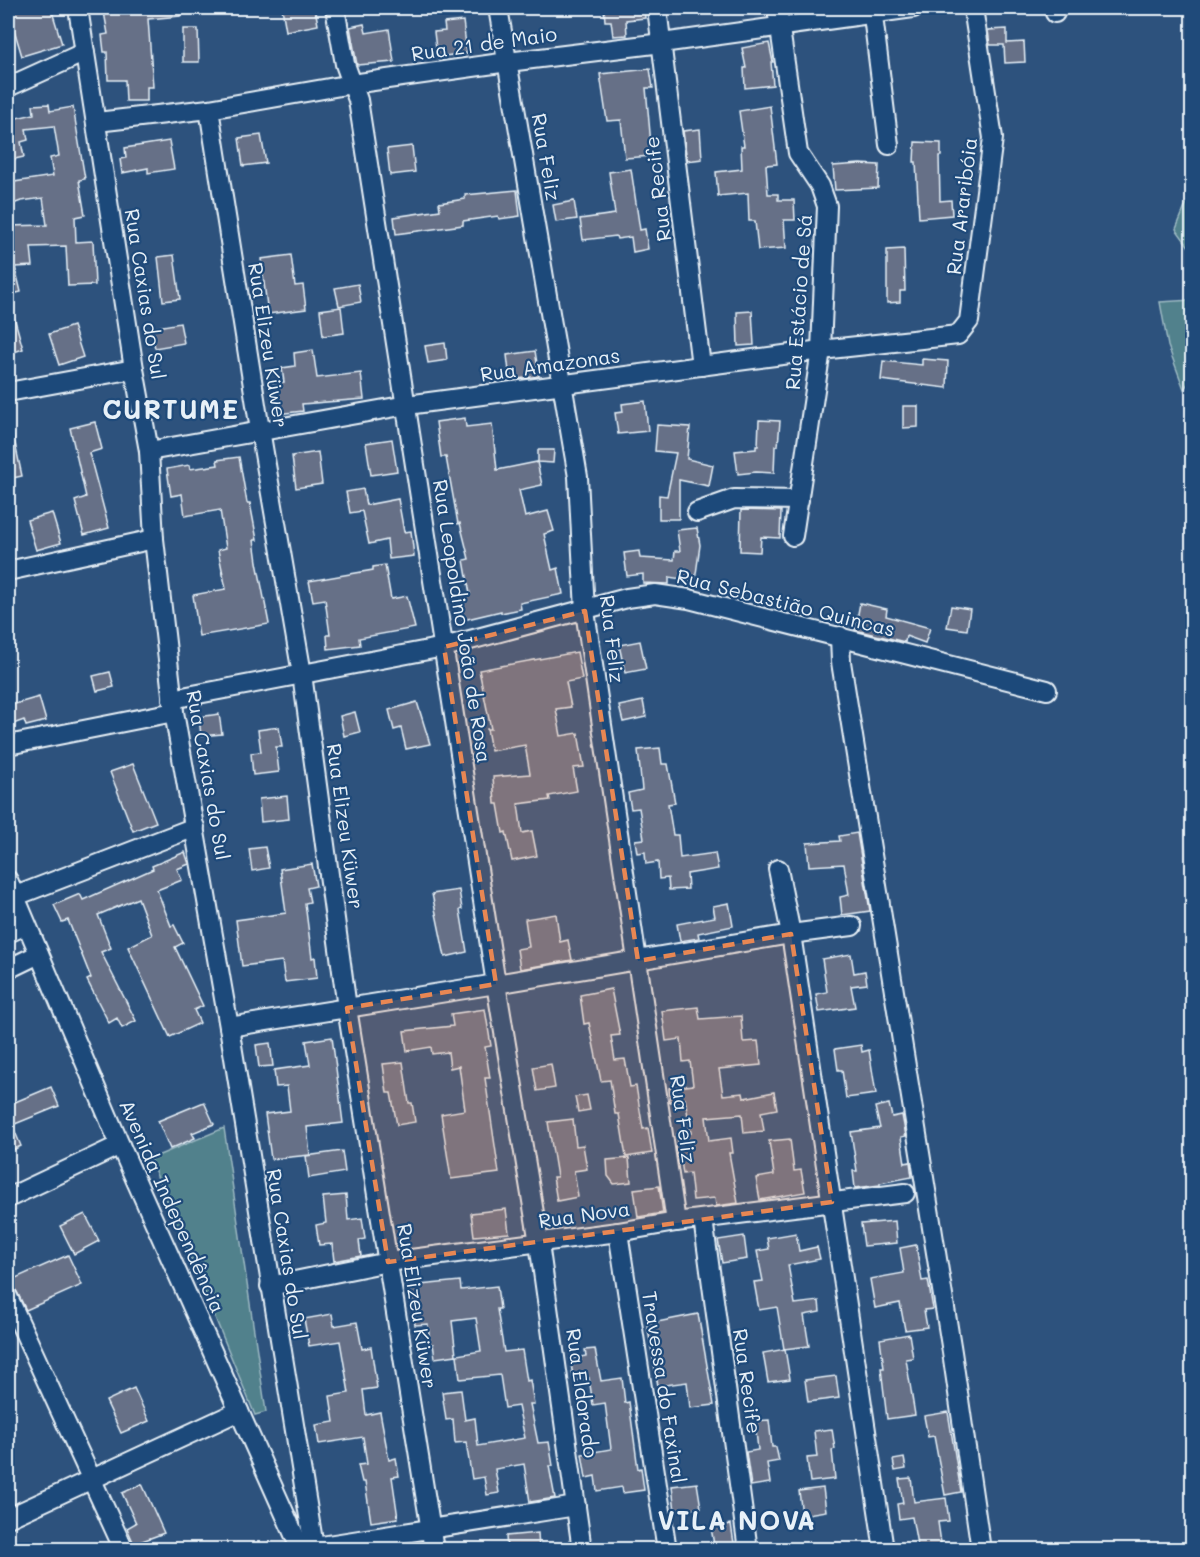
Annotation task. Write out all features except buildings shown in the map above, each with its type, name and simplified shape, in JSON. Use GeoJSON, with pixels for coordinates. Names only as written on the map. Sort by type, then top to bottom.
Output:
{"type":"FeatureCollection","features":[{"type":"Feature","properties":{"kind":"street","name":"Rua Caxias do Sul"},"geometry":{"type":"LineString","coordinates":[[78,8],[134,369],[149,451],[154,539],[173,706],[229,1027],[270,1286],[306,1549]]}},
{"type":"Feature","properties":{"kind":"street","name":"Rua Leopoldino João de Rosa"},"geometry":{"type":"LineString","coordinates":[[335,8],[345,64],[358,100],[496,984],[539,1243]]}},
{"type":"Feature","properties":{"kind":"street","name":"Rua Feliz"},"geometry":{"type":"LineString","coordinates":[[498,8],[578,477],[585,611],[676,1222]]}},
{"type":"Feature","properties":{"kind":"street","name":"Rua Recife"},"geometry":{"type":"LineString","coordinates":[[657,8],[701,366]]}},
{"type":"Feature","properties":{"kind":"street","name":"Rua Estácio de Sá"},"geometry":{"type":"LineString","coordinates":[[777,8],[798,153],[820,186],[827,206],[821,350],[793,536]]}},
{"type":"Feature","properties":{"kind":"street","name":"Rua 21 de Maio"},"geometry":{"type":"LineString","coordinates":[[97,122],[209,109],[352,84],[662,43],[872,10],[913,8]]}},
{"type":"Feature","properties":{"kind":"street","name":"Rua Araribóia"},"geometry":{"type":"LineString","coordinates":[[958,335],[969,321],[993,138],[973,8]]}},
{"type":"Feature","properties":{"kind":"street"},"geometry":{"type":"LineString","coordinates":[[872,10],[889,145]]}},
{"type":"Feature","properties":{"kind":"street"},"geometry":{"type":"LineString","coordinates":[[8,87],[85,52]]}},
{"type":"Feature","properties":{"kind":"street","name":"Rua Elizeu Küwer"},"geometry":{"type":"LineString","coordinates":[[209,109],[260,430],[302,674],[347,1008],[434,1550]]}},
{"type":"Feature","properties":{"kind":"street","name":"Rua Amazonas"},"geometry":{"type":"LineString","coordinates":[[149,451],[407,405],[821,350],[958,335]]}},
{"type":"Feature","properties":{"kind":"street"},"geometry":{"type":"LineString","coordinates":[[8,392],[134,369]]}},
{"type":"Feature","properties":{"kind":"street"},"geometry":{"type":"LineString","coordinates":[[697,512],[734,499],[799,500]]}},
{"type":"Feature","properties":{"kind":"street"},"geometry":{"type":"LineString","coordinates":[[8,571],[154,539]]}},
{"type":"Feature","properties":{"kind":"street","name":"Rua Sebastião Quincas"},"geometry":{"type":"LineString","coordinates":[[8,745],[302,674],[444,647],[627,598],[655,594],[689,599],[1047,690]]}},
{"type":"Feature","properties":{"kind":"street"},"geometry":{"type":"LineString","coordinates":[[840,636],[841,662],[952,1352],[981,1550]]}},
{"type":"Feature","properties":{"kind":"street"},"geometry":{"type":"LineString","coordinates":[[10,888],[195,827]]}},
{"type":"Feature","properties":{"kind":"street"},"geometry":{"type":"LineString","coordinates":[[778,869],[832,1202],[884,1550]]}},
{"type":"Feature","properties":{"kind":"street","name":"Avenida Independência"},"geometry":{"type":"LineString","coordinates":[[10,888],[120,1145],[239,1411],[306,1549]]}},
{"type":"Feature","properties":{"kind":"street"},"geometry":{"type":"LineString","coordinates":[[8,933],[26,925]]}},
{"type":"Feature","properties":{"kind":"street"},"geometry":{"type":"LineString","coordinates":[[229,1027],[790,934],[852,926]]}},
{"type":"Feature","properties":{"kind":"street"},"geometry":{"type":"LineString","coordinates":[[8,969],[39,954]]}},
{"type":"Feature","properties":{"kind":"street"},"geometry":{"type":"LineString","coordinates":[[8,1198],[120,1145]]}},
{"type":"Feature","properties":{"kind":"street","name":"Rua Nova"},"geometry":{"type":"LineString","coordinates":[[270,1286],[388,1262],[905,1193]]}},
{"type":"Feature","properties":{"kind":"street","name":"Rua Recife"},"geometry":{"type":"LineString","coordinates":[[703,1219],[748,1550]]}},
{"type":"Feature","properties":{"kind":"street","name":"Travessa do Faxinal"},"geometry":{"type":"LineString","coordinates":[[618,1232],[667,1550]]}},
{"type":"Feature","properties":{"kind":"street","name":"Rua Eldorado"},"geometry":{"type":"LineString","coordinates":[[539,1243],[582,1550]]}},
{"type":"Feature","properties":{"kind":"street"},"geometry":{"type":"LineString","coordinates":[[8,1297],[124,1550]]}},
{"type":"Feature","properties":{"kind":"street"},"geometry":{"type":"LineString","coordinates":[[8,1518],[239,1411]]}},
{"type":"Feature","properties":{"kind":"street"},"geometry":{"type":"LineString","coordinates":[[306,1549],[431,1527],[576,1506]]}},
{"type":"Feature","properties":{"kind":"highlighted area"},"geometry":{"type":"Polygon","coordinates":[[[585,611],[638,961],[791,934],[832,1202],[388,1262],[347,1008],[496,984],[444,647],[585,611]]]}},
{"type":"Feature","properties":{"kind":"green space"},"geometry":{"type":"Polygon","coordinates":[[[1192,190],[1192,251],[1176,229],[1192,190]]]}},
{"type":"Feature","properties":{"kind":"green space"},"geometry":{"type":"Polygon","coordinates":[[[1192,300],[1192,378],[1184,389],[1168,346],[1160,302],[1192,300]]]}},
{"type":"Feature","properties":{"kind":"green space"},"geometry":{"type":"Polygon","coordinates":[[[224,1128],[266,1412],[255,1415],[150,1159],[224,1128]]]}},
{"type":"Feature","properties":{"kind":"district","name":"CURTUME"},"geometry":{"type":"Point","coordinates":[171,409]}},
{"type":"Feature","properties":{"kind":"district","name":"VILA NOVA"},"geometry":{"type":"Point","coordinates":[737,1520]}}]}
